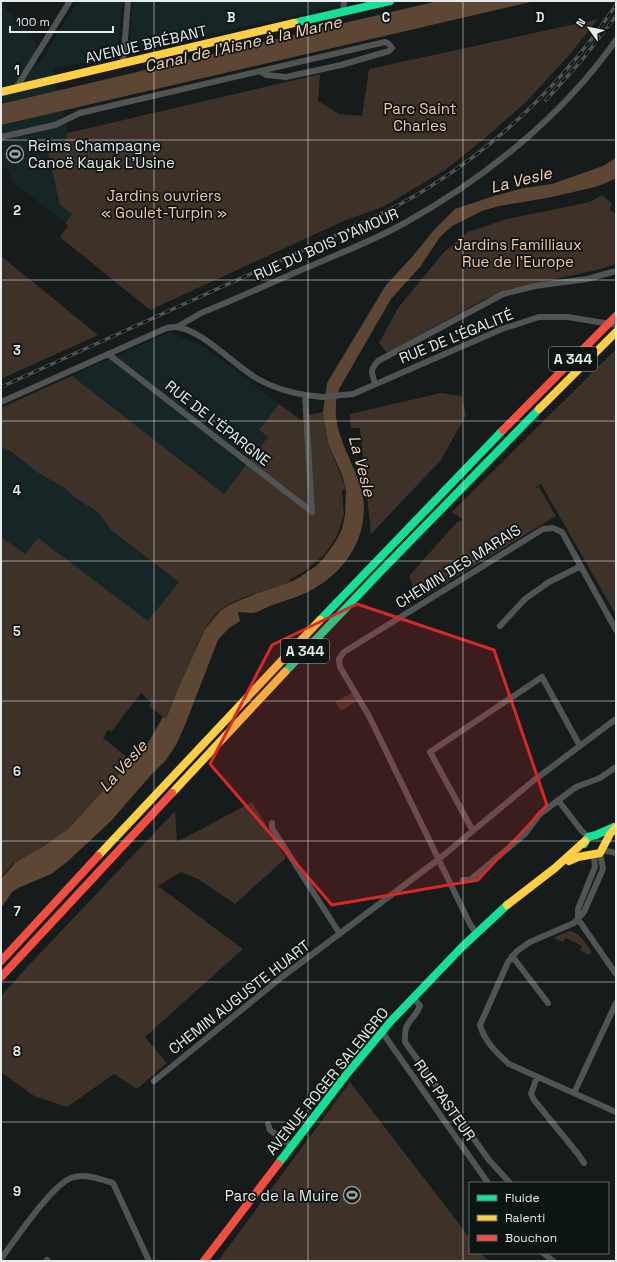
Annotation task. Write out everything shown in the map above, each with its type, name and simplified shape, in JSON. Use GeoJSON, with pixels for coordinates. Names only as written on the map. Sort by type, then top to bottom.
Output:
{"type":"FeatureCollection","features":[{"type":"Feature","properties":{"kind":"main road","name":"AVENUE BRÉBANT"},"geometry":{"type":"LineString","coordinates":[[1,92],[390,1]]}},
{"type":"Feature","properties":{"kind":"main road","name":"A 344"},"geometry":{"type":"LineString","coordinates":[[1,961],[142,807],[335,603],[616,316]]}},
{"type":"Feature","properties":{"kind":"main road","name":"A 344"},"geometry":{"type":"LineString","coordinates":[[1,977],[150,815],[340,614],[442,508],[616,332]]}},
{"type":"Feature","properties":{"kind":"main road","name":"AVENUE ROGER SALENGRO"},"geometry":{"type":"LineString","coordinates":[[204,1261],[352,1067],[413,997],[476,932],[522,893],[556,868],[590,838],[616,826]]}},
{"type":"Feature","properties":{"kind":"main road","name":"AVENUE ROGER SALENGRO"},"geometry":{"type":"LineString","coordinates":[[556,868],[578,857],[598,851],[616,826]]}},
{"type":"Feature","properties":{"kind":"main road"},"geometry":{"type":"LineString","coordinates":[[590,838],[602,839],[598,851],[586,850],[584,847],[590,838]]}},
{"type":"Feature","properties":{"kind":"street"},"geometry":{"type":"LineString","coordinates":[[16,88],[70,1]]}},
{"type":"Feature","properties":{"kind":"street"},"geometry":{"type":"LineString","coordinates":[[123,64],[128,1]]}},
{"type":"Feature","properties":{"kind":"street"},"geometry":{"type":"LineString","coordinates":[[343,12],[344,1]]}},
{"type":"Feature","properties":{"kind":"street","name":"RUE DU BOIS D'AMOUR"},"geometry":{"type":"LineString","coordinates":[[1,402],[168,327],[177,327],[201,313],[367,242],[402,225],[448,197],[492,167],[545,120],[594,69],[616,40]]}},
{"type":"Feature","properties":{"kind":"street"},"geometry":{"type":"LineString","coordinates":[[1,137],[55,125],[80,113],[385,42],[392,48],[389,51],[348,63],[286,77],[261,72]]}},
{"type":"Feature","properties":{"kind":"street"},"geometry":{"type":"LineString","coordinates":[[375,383],[372,367],[378,361],[503,294],[535,286],[586,279],[616,271]]}},
{"type":"Feature","properties":{"kind":"street","name":"RUE DE L'ÉGALITÉ"},"geometry":{"type":"LineString","coordinates":[[305,395],[323,397],[353,394],[375,383],[502,329],[539,317],[586,319],[616,325]]}},
{"type":"Feature","properties":{"kind":"street"},"geometry":{"type":"LineString","coordinates":[[177,327],[189,331],[201,338],[257,379],[280,389],[305,395]]}},
{"type":"Feature","properties":{"kind":"street","name":"RUE DE L'ÉPARGNE"},"geometry":{"type":"LineString","coordinates":[[108,354],[312,512],[305,395]]}},
{"type":"Feature","properties":{"kind":"street","name":"CHEMIN DES MARAIS"},"geometry":{"type":"LineString","coordinates":[[439,859],[369,716],[340,668],[338,659],[344,652],[543,529],[553,528],[562,532],[616,630]]}},
{"type":"Feature","properties":{"kind":"street"},"geometry":{"type":"LineString","coordinates":[[500,626],[525,599],[549,582],[581,566]]}},
{"type":"Feature","properties":{"kind":"street"},"geometry":{"type":"LineString","coordinates":[[473,831],[430,752],[542,677],[580,746]]}},
{"type":"Feature","properties":{"kind":"street"},"geometry":{"type":"LineString","coordinates":[[476,932],[470,924],[439,859],[532,781],[616,719]]}},
{"type":"Feature","properties":{"kind":"street"},"geometry":{"type":"LineString","coordinates":[[463,880],[470,880],[525,834],[540,814],[558,800],[576,787],[600,778],[616,767]]}},
{"type":"Feature","properties":{"kind":"street"},"geometry":{"type":"LineString","coordinates":[[558,800],[581,830],[590,838]]}},
{"type":"Feature","properties":{"kind":"street"},"geometry":{"type":"LineString","coordinates":[[272,823],[272,828],[340,934]]}},
{"type":"Feature","properties":{"kind":"street"},"geometry":{"type":"LineString","coordinates":[[616,853],[598,851],[595,867],[578,909],[578,919],[616,974]]}},
{"type":"Feature","properties":{"kind":"street","name":"CHEMIN AUGUSTE HUART"},"geometry":{"type":"LineString","coordinates":[[154,1081],[282,977],[439,859]]}},
{"type":"Feature","properties":{"kind":"street"},"geometry":{"type":"LineString","coordinates":[[578,919],[574,923],[530,942],[512,956],[480,1025],[482,1034],[499,1055],[509,1064],[616,1112]]}},
{"type":"Feature","properties":{"kind":"street"},"geometry":{"type":"LineString","coordinates":[[512,956],[548,1003]]}},
{"type":"Feature","properties":{"kind":"street"},"geometry":{"type":"LineString","coordinates":[[413,997],[420,1006],[418,1011],[407,1023],[405,1042],[489,1160],[509,1182]]}},
{"type":"Feature","properties":{"kind":"street"},"geometry":{"type":"LineString","coordinates":[[574,1094],[616,1003]]}},
{"type":"Feature","properties":{"kind":"street","name":"RUE PASTEUR"},"geometry":{"type":"LineString","coordinates":[[382,1032],[487,1182]]}},
{"type":"Feature","properties":{"kind":"street"},"geometry":{"type":"LineString","coordinates":[[537,1077],[532,1094],[534,1100],[584,1163]]}},
{"type":"Feature","properties":{"kind":"street"},"geometry":{"type":"LineString","coordinates":[[268,1124],[270,1130],[292,1146]]}},
{"type":"Feature","properties":{"kind":"street"},"geometry":{"type":"LineString","coordinates":[[1,1258],[42,1204],[55,1190],[70,1178],[83,1176],[98,1178],[113,1183],[149,1261]]}},
{"type":"Feature","properties":{"kind":"street"},"geometry":{"type":"LineString","coordinates":[[544,1254],[553,1261]]}},
{"type":"Feature","properties":{"kind":"highlighted area"},"geometry":{"type":"Polygon","coordinates":[[[357,604],[494,650],[547,805],[478,880],[332,905],[210,764],[272,645],[357,604]]]}},
{"type":"Feature","properties":{"kind":"shaded area"},"geometry":{"type":"Polygon","coordinates":[[[1,1],[4,1],[3,5],[5,8],[36,41],[37,67],[78,1],[122,1],[118,46],[110,58],[53,68],[68,133],[64,144],[48,153],[72,215],[65,223],[14,183],[8,170],[1,165],[1,1]]]}},
{"type":"Feature","properties":{"kind":"shaded area"},"geometry":{"type":"Polygon","coordinates":[[[133,1],[340,1],[340,5],[135,52],[129,47],[133,1]]]}},
{"type":"Feature","properties":{"kind":"shaded area"},"geometry":{"type":"Polygon","coordinates":[[[438,1],[535,1],[1,125],[1,104],[438,1]]]}},
{"type":"Feature","properties":{"kind":"shaded area","name":"La Vesle"},"geometry":{"type":"Polygon","coordinates":[[[616,158],[616,178],[606,183],[547,198],[499,206],[482,211],[452,226],[440,237],[420,267],[391,299],[339,389],[336,404],[336,415],[340,436],[358,478],[364,503],[361,532],[348,558],[327,580],[309,591],[255,613],[238,612],[240,621],[229,628],[218,640],[185,725],[176,745],[166,760],[111,821],[67,862],[51,874],[12,892],[1,908],[1,879],[14,863],[43,847],[67,830],[148,743],[163,717],[166,719],[205,629],[220,611],[229,605],[257,593],[291,582],[300,577],[323,559],[336,541],[342,529],[345,515],[346,489],[342,475],[328,443],[323,412],[327,383],[386,285],[434,230],[455,209],[524,188],[552,184],[603,166],[616,158]]]}},
{"type":"Feature","properties":{"kind":"shaded area"},"geometry":{"type":"Polygon","coordinates":[[[170,332],[206,348],[279,404],[259,430],[268,437],[188,587],[148,624],[1,586],[1,407],[170,332]]]}},
{"type":"Feature","properties":{"kind":"green space","name":"Jardins ouvriers « Goulet-Turpin »"},"geometry":{"type":"Polygon","coordinates":[[[598,19],[571,53],[527,101],[484,139],[445,170],[383,207],[346,220],[150,310],[60,237],[68,226],[65,223],[72,214],[60,205],[48,153],[61,146],[68,133],[320,74],[318,101],[339,114],[362,116],[369,69],[598,19]]]}},
{"type":"Feature","properties":{"kind":"green space","name":"Jardins Familliaux Rue de l'Europe"},"geometry":{"type":"Polygon","coordinates":[[[602,195],[612,203],[610,210],[616,214],[616,264],[597,270],[506,290],[483,300],[387,353],[379,343],[398,308],[444,252],[468,232],[507,219],[590,202],[602,195]]]}},
{"type":"Feature","properties":{"kind":"green space"},"geometry":{"type":"Polygon","coordinates":[[[1,256],[98,335],[1,379],[1,256]]]}},
{"type":"Feature","properties":{"kind":"green space"},"geometry":{"type":"Polygon","coordinates":[[[616,349],[616,615],[541,484],[533,489],[539,487],[556,516],[418,600],[409,576],[457,522],[463,520],[452,512],[616,349]]]}},
{"type":"Feature","properties":{"kind":"green space"},"geometry":{"type":"Polygon","coordinates":[[[72,376],[224,494],[268,437],[259,430],[279,404],[301,420],[309,415],[323,412],[328,443],[346,489],[342,490],[344,515],[337,536],[325,554],[305,571],[289,580],[291,582],[235,601],[227,605],[215,615],[199,640],[166,719],[149,706],[151,702],[141,693],[111,732],[108,730],[103,738],[132,761],[66,831],[44,848],[13,863],[1,878],[1,537],[25,554],[38,538],[148,621],[179,582],[111,530],[99,513],[74,497],[65,488],[37,472],[13,453],[1,446],[1,408],[72,376]]]}},
{"type":"Feature","properties":{"kind":"green space"},"geometry":{"type":"Polygon","coordinates":[[[441,393],[462,396],[466,415],[441,460],[371,534],[360,428],[351,428],[350,414],[441,393]]]}},
{"type":"Feature","properties":{"kind":"green space"},"geometry":{"type":"Polygon","coordinates":[[[353,692],[358,700],[341,711],[335,702],[353,692]]]}},
{"type":"Feature","properties":{"kind":"green space"},"geometry":{"type":"Polygon","coordinates":[[[252,802],[286,858],[235,904],[198,879],[181,872],[158,886],[243,949],[145,1037],[167,1063],[137,1089],[114,1074],[67,1107],[34,1096],[1,1072],[1,996],[28,966],[175,811],[177,842],[252,802]]]}},
{"type":"Feature","properties":{"kind":"green space"},"geometry":{"type":"Polygon","coordinates":[[[571,931],[578,934],[592,952],[589,955],[580,950],[582,946],[566,938],[563,942],[553,938],[571,931]]]}},
{"type":"Feature","properties":{"kind":"green space","name":"Parc de la Muire"},"geometry":{"type":"Polygon","coordinates":[[[350,1082],[469,1237],[469,1254],[482,1254],[488,1261],[218,1261],[350,1082]]]}},
{"type":"Feature","properties":{"kind":"railway"},"geometry":{"type":"LineString","coordinates":[[1,387],[359,225],[395,207],[431,186],[484,148],[509,128],[533,105],[556,82],[577,57],[616,5]]}},
{"type":"Feature","properties":{"kind":"railway"},"geometry":{"type":"LineString","coordinates":[[546,100],[582,60],[616,16]]}},
{"type":"Feature","properties":{"kind":"traffic: fast"},"geometry":{"type":"LineString","coordinates":[[294,23],[390,1]]}},
{"type":"Feature","properties":{"kind":"traffic: fast"},"geometry":{"type":"LineString","coordinates":[[285,672],[539,409]]}},
{"type":"Feature","properties":{"kind":"traffic: fast"},"geometry":{"type":"LineString","coordinates":[[320,620],[503,430]]}},
{"type":"Feature","properties":{"kind":"traffic: fast"},"geometry":{"type":"LineString","coordinates":[[584,844],[588,837],[614,827]]}},
{"type":"Feature","properties":{"kind":"traffic: fast"},"geometry":{"type":"LineString","coordinates":[[278,1164],[346,1075],[391,1021],[462,947],[507,905]]}},
{"type":"Feature","properties":{"kind":"traffic: slow"},"geometry":{"type":"LineString","coordinates":[[1,92],[294,23]]}},
{"type":"Feature","properties":{"kind":"traffic: slow"},"geometry":{"type":"LineString","coordinates":[[539,409],[616,332]]}},
{"type":"Feature","properties":{"kind":"traffic: slow"},"geometry":{"type":"LineString","coordinates":[[98,856],[320,620]]}},
{"type":"Feature","properties":{"kind":"traffic: slow"},"geometry":{"type":"LineString","coordinates":[[172,793],[285,672]]}},
{"type":"Feature","properties":{"kind":"traffic: slow"},"geometry":{"type":"LineString","coordinates":[[569,861],[578,857],[600,853],[610,834],[616,827]]}},
{"type":"Feature","properties":{"kind":"traffic: slow"},"geometry":{"type":"LineString","coordinates":[[507,905],[555,868],[585,841]]}},
{"type":"Feature","properties":{"kind":"traffic: jam"},"geometry":{"type":"LineString","coordinates":[[503,430],[616,316]]}},
{"type":"Feature","properties":{"kind":"traffic: jam"},"geometry":{"type":"LineString","coordinates":[[1,977],[172,793]]}},
{"type":"Feature","properties":{"kind":"traffic: jam"},"geometry":{"type":"LineString","coordinates":[[1,961],[98,856]]}},
{"type":"Feature","properties":{"kind":"traffic: jam"},"geometry":{"type":"LineString","coordinates":[[204,1261],[278,1164]]}},
{"type":"Feature","properties":{"kind":"place","name":"Reims Champagne Canoë Kayak L'Usine"},"geometry":{"type":"Point","coordinates":[15,154]}},
{"type":"Feature","properties":{"kind":"place","name":"Parc de la Muire"},"geometry":{"type":"Point","coordinates":[352,1195]}},
{"type":"Feature","properties":{"kind":"water label","name":"Canal de l'Aisne à la Marne"},"geometry":{"type":"Point","coordinates":[243,44]}},
{"type":"Feature","properties":{"kind":"park label","name":"Parc Saint Charles"},"geometry":{"type":"Point","coordinates":[420,116]}}]}
